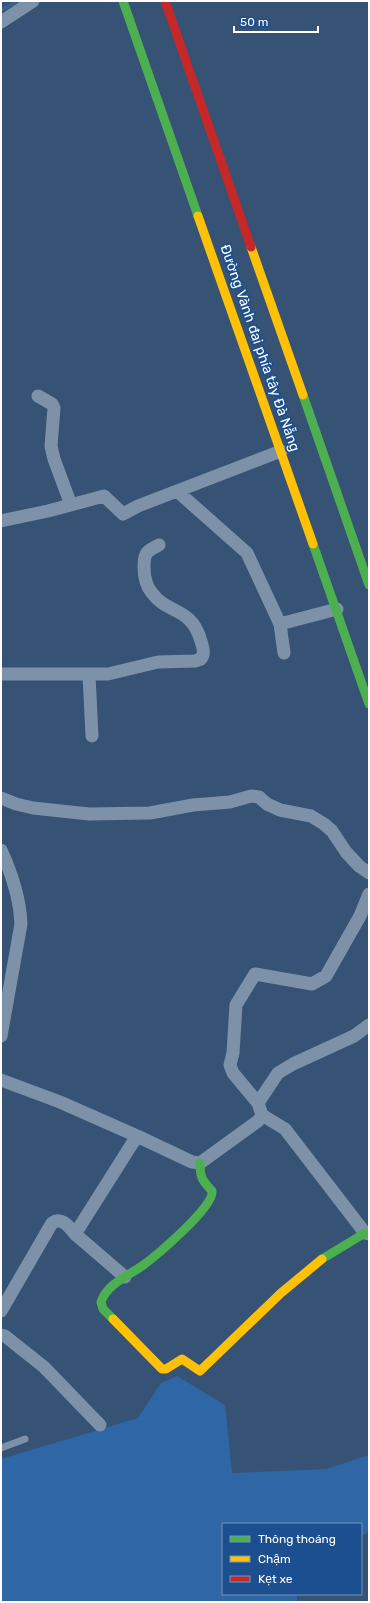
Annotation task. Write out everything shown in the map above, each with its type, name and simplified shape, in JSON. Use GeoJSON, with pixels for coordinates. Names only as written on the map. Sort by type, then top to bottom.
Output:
{"type":"FeatureCollection","features":[{"type":"Feature","properties":{"kind":"main road","name":"Đường Vành đai phía tây Đà Nẵng"},"geometry":{"type":"LineString","coordinates":[[123,1],[369,704]]}},
{"type":"Feature","properties":{"kind":"main road","name":"Đường Vành đai phía tây Đà Nẵng"},"geometry":{"type":"LineString","coordinates":[[165,1],[369,585]]}},
{"type":"Feature","properties":{"kind":"main road"},"geometry":{"type":"LineString","coordinates":[[200,1163],[200,1175],[203,1182],[210,1188],[212,1198],[182,1232],[142,1266],[112,1286],[101,1302],[103,1309],[162,1369],[166,1369],[182,1359],[196,1370],[200,1371],[281,1293],[324,1258],[367,1233]]}},
{"type":"Feature","properties":{"kind":"street"},"geometry":{"type":"LineString","coordinates":[[1,22],[33,1]]}},
{"type":"Feature","properties":{"kind":"street"},"geometry":{"type":"LineString","coordinates":[[38,396],[52,404],[54,408],[51,446],[54,459],[71,505]]}},
{"type":"Feature","properties":{"kind":"street"},"geometry":{"type":"LineString","coordinates":[[1,521],[104,496],[123,514],[138,506],[281,451]]}},
{"type":"Feature","properties":{"kind":"street"},"geometry":{"type":"LineString","coordinates":[[177,491],[247,553],[280,624],[284,653]]}},
{"type":"Feature","properties":{"kind":"street"},"geometry":{"type":"LineString","coordinates":[[1,674],[89,675],[114,673],[158,662],[199,660],[203,655],[199,634],[194,626],[182,613],[159,600],[152,594],[145,581],[144,557],[148,550],[160,545]]}},
{"type":"Feature","properties":{"kind":"street"},"geometry":{"type":"LineString","coordinates":[[280,624],[337,609]]}},
{"type":"Feature","properties":{"kind":"street"},"geometry":{"type":"LineString","coordinates":[[89,675],[92,736]]}},
{"type":"Feature","properties":{"kind":"street"},"geometry":{"type":"LineString","coordinates":[[1,798],[16,804],[33,808],[89,814],[150,813],[193,805],[230,802],[251,796],[259,797],[267,804],[280,810],[311,816],[324,824],[332,831],[346,852],[359,866],[369,873]]}},
{"type":"Feature","properties":{"kind":"street"},"geometry":{"type":"LineString","coordinates":[[1,850],[11,870],[20,905],[21,924],[1,1036]]}},
{"type":"Feature","properties":{"kind":"street"},"geometry":{"type":"LineString","coordinates":[[367,1233],[285,1129],[262,1116],[258,1103],[233,1072],[230,1065],[236,1005],[255,974],[312,984],[326,976],[360,916],[369,894]]}},
{"type":"Feature","properties":{"kind":"street"},"geometry":{"type":"LineString","coordinates":[[258,1103],[278,1073],[293,1064],[354,1036],[369,1025]]}},
{"type":"Feature","properties":{"kind":"street"},"geometry":{"type":"LineString","coordinates":[[1,1080],[60,1102],[192,1162],[200,1163],[258,1121],[262,1116]]}},
{"type":"Feature","properties":{"kind":"street"},"geometry":{"type":"LineString","coordinates":[[75,1234],[137,1136]]}},
{"type":"Feature","properties":{"kind":"street"},"geometry":{"type":"LineString","coordinates":[[1,1311],[52,1223],[58,1220],[63,1221],[75,1234],[125,1277]]}},
{"type":"Feature","properties":{"kind":"street"},"geometry":{"type":"LineString","coordinates":[[1,1335],[5,1336],[44,1367],[100,1425]]}},
{"type":"Feature","properties":{"kind":"lane"},"geometry":{"type":"LineString","coordinates":[[1,1448],[25,1438]]}},
{"type":"Feature","properties":{"kind":"shaded area"},"geometry":{"type":"Polygon","coordinates":[[[177,1376],[225,1405],[232,1473],[327,1469],[369,1455],[369,1532],[362,1536],[362,1523],[222,1523],[222,1595],[297,1595],[297,1602],[1,1602],[1,1459],[138,1418],[161,1383],[177,1376]]]}},
{"type":"Feature","properties":{"kind":"waterway"},"geometry":{"type":"LineString","coordinates":[[1,10],[18,1]]}},
{"type":"Feature","properties":{"kind":"traffic: fast"},"geometry":{"type":"LineString","coordinates":[[123,1],[198,216]]}},
{"type":"Feature","properties":{"kind":"traffic: fast"},"geometry":{"type":"LineString","coordinates":[[303,395],[369,585]]}},
{"type":"Feature","properties":{"kind":"traffic: fast"},"geometry":{"type":"LineString","coordinates":[[313,544],[369,704]]}},
{"type":"Feature","properties":{"kind":"traffic: fast"},"geometry":{"type":"LineString","coordinates":[[113,1319],[103,1309],[101,1302],[108,1290],[118,1281],[142,1266],[171,1242],[195,1219],[210,1198],[212,1191],[202,1178],[200,1163]]}},
{"type":"Feature","properties":{"kind":"traffic: fast"},"geometry":{"type":"LineString","coordinates":[[322,1259],[365,1233]]}},
{"type":"Feature","properties":{"kind":"traffic: slow"},"geometry":{"type":"LineString","coordinates":[[198,216],[313,544]]}},
{"type":"Feature","properties":{"kind":"traffic: slow"},"geometry":{"type":"LineString","coordinates":[[251,247],[303,395]]}},
{"type":"Feature","properties":{"kind":"traffic: slow"},"geometry":{"type":"LineString","coordinates":[[113,1319],[162,1369],[166,1369],[182,1359],[200,1371],[281,1293],[322,1259]]}},
{"type":"Feature","properties":{"kind":"traffic: jam"},"geometry":{"type":"LineString","coordinates":[[165,1],[251,247]]}}]}
